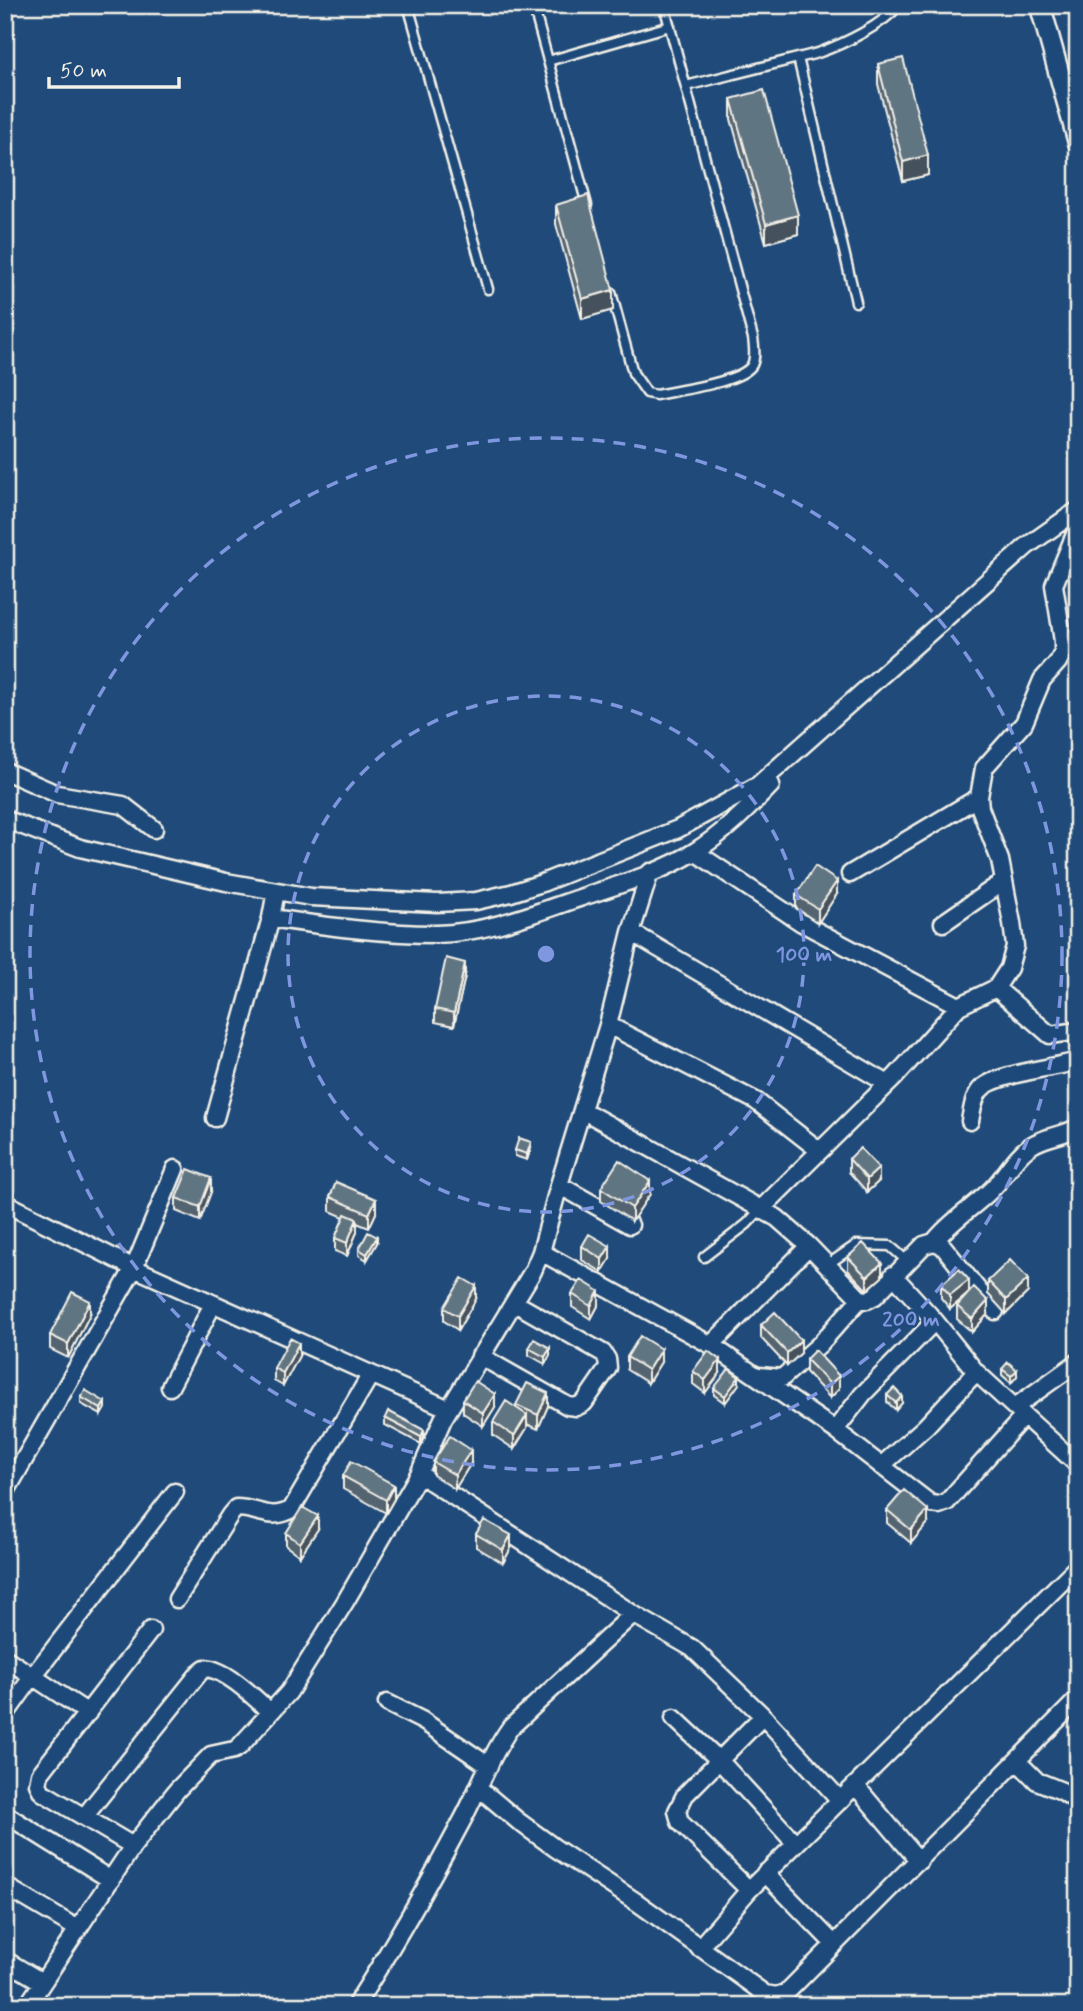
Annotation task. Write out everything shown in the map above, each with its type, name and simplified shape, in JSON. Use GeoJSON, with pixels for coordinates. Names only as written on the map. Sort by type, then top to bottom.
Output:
{"type":"FeatureCollection","features":[{"type":"Feature","properties":{"kind":"street"},"geometry":{"type":"LineString","coordinates":[[1040,5],[1078,141]]}},
{"type":"Feature","properties":{"kind":"street"},"geometry":{"type":"LineString","coordinates":[[5,819],[80,848],[226,882],[312,897],[437,903],[476,901],[511,893],[678,829],[758,785],[1027,545],[1078,510]]}},
{"type":"Feature","properties":{"kind":"street"},"geometry":{"type":"LineString","coordinates":[[761,1209],[888,1084],[959,1006],[996,988],[1009,968],[1015,946],[1004,881],[1000,860],[980,808],[979,797],[984,768],[1024,723],[1042,680],[1063,652],[1054,585],[1078,527]]}},
{"type":"Feature","properties":{"kind":"street"},"geometry":{"type":"LineString","coordinates":[[271,918],[337,928],[436,934],[470,931],[504,923],[650,872],[695,852],[745,812],[817,734]]}},
{"type":"Feature","properties":{"kind":"street"},"geometry":{"type":"LineString","coordinates":[[5,771],[57,794],[123,805],[154,829]]}},
{"type":"Feature","properties":{"kind":"street"},"geometry":{"type":"LineString","coordinates":[[850,874],[979,797]]}},
{"type":"Feature","properties":{"kind":"street"},"geometry":{"type":"LineString","coordinates":[[695,852],[802,923],[959,1006]]}},
{"type":"Feature","properties":{"kind":"street"},"geometry":{"type":"LineString","coordinates":[[27,2006],[134,1846],[192,1773],[211,1755],[234,1751],[289,1692],[419,1474],[449,1409],[515,1303],[541,1252],[650,872]]}},
{"type":"Feature","properties":{"kind":"street"},"geometry":{"type":"LineString","coordinates":[[943,923],[1004,881]]}},
{"type":"Feature","properties":{"kind":"street"},"geometry":{"type":"LineString","coordinates":[[215,1118],[271,918],[276,891]]}},
{"type":"Feature","properties":{"kind":"street"},"geometry":{"type":"LineString","coordinates":[[631,932],[888,1084]]}},
{"type":"Feature","properties":{"kind":"street"},"geometry":{"type":"LineString","coordinates":[[996,988],[1050,1035],[1078,1031]]}},
{"type":"Feature","properties":{"kind":"street"},"geometry":{"type":"LineString","coordinates":[[608,1025],[756,1101],[820,1151]]}},
{"type":"Feature","properties":{"kind":"street"},"geometry":{"type":"LineString","coordinates":[[970,1121],[974,1100],[981,1088],[997,1079],[1078,1061]]}},
{"type":"Feature","properties":{"kind":"street"},"geometry":{"type":"LineString","coordinates":[[582,1110],[777,1218],[809,1246],[860,1299],[867,1300],[875,1296],[923,1245],[934,1242],[991,1191],[1029,1146],[1078,1128]]}},
{"type":"Feature","properties":{"kind":"street"},"geometry":{"type":"LineString","coordinates":[[5,1493],[134,1268],[175,1169]]}},
{"type":"Feature","properties":{"kind":"street"},"geometry":{"type":"LineString","coordinates":[[559,1185],[630,1225]]}},
{"type":"Feature","properties":{"kind":"street"},"geometry":{"type":"LineString","coordinates":[[5,1203],[134,1268],[449,1409]]}},
{"type":"Feature","properties":{"kind":"street"},"geometry":{"type":"LineString","coordinates":[[934,1242],[942,1245],[995,1311]]}},
{"type":"Feature","properties":{"kind":"street"},"geometry":{"type":"LineString","coordinates":[[711,1345],[809,1246]]}},
{"type":"Feature","properties":{"kind":"street"},"geometry":{"type":"LineString","coordinates":[[541,1252],[711,1345],[835,1430],[931,1504],[947,1502],[1020,1411],[1078,1362]]}},
{"type":"Feature","properties":{"kind":"street"},"geometry":{"type":"LineString","coordinates":[[893,1275],[976,1372],[1078,1465]]}},
{"type":"Feature","properties":{"kind":"street"},"geometry":{"type":"LineString","coordinates":[[757,1376],[782,1378],[820,1344],[860,1299]]}},
{"type":"Feature","properties":{"kind":"street"},"geometry":{"type":"LineString","coordinates":[[480,1356],[568,1406],[576,1407],[584,1403],[608,1368],[603,1353],[515,1303]]}},
{"type":"Feature","properties":{"kind":"street"},"geometry":{"type":"LineString","coordinates":[[170,1387],[213,1304]]}},
{"type":"Feature","properties":{"kind":"street"},"geometry":{"type":"LineString","coordinates":[[835,1430],[863,1394],[934,1321]]}},
{"type":"Feature","properties":{"kind":"street"},"geometry":{"type":"LineString","coordinates":[[881,1466],[926,1426],[976,1372]]}},
{"type":"Feature","properties":{"kind":"street"},"geometry":{"type":"LineString","coordinates":[[177,1599],[236,1508],[250,1508],[267,1515],[280,1516],[291,1510],[371,1374]]}},
{"type":"Feature","properties":{"kind":"street"},"geometry":{"type":"LineString","coordinates":[[419,1474],[633,1614],[692,1648],[763,1716],[839,1799]]}},
{"type":"Feature","properties":{"kind":"street"},"geometry":{"type":"LineString","coordinates":[[5,1715],[175,1492]]}},
{"type":"Feature","properties":{"kind":"street"},"geometry":{"type":"LineString","coordinates":[[699,1948],[765,1873],[1078,1566]]}},
{"type":"Feature","properties":{"kind":"street"},"geometry":{"type":"LineString","coordinates":[[355,2006],[394,1945],[480,1789],[496,1747],[510,1728],[633,1614]]}},
{"type":"Feature","properties":{"kind":"street"},"geometry":{"type":"LineString","coordinates":[[134,1846],[42,1792],[38,1784],[40,1774],[151,1630]]}},
{"type":"Feature","properties":{"kind":"street"},"geometry":{"type":"LineString","coordinates":[[5,1658],[88,1713]]}},
{"type":"Feature","properties":{"kind":"street"},"geometry":{"type":"LineString","coordinates":[[84,1817],[205,1668],[216,1670],[247,1691],[270,1712]]}},
{"type":"Feature","properties":{"kind":"street"},"geometry":{"type":"LineString","coordinates":[[480,1789],[555,1848],[638,1902],[765,1994],[777,1996],[788,1992],[1078,1699]]}},
{"type":"Feature","properties":{"kind":"street"},"geometry":{"type":"LineString","coordinates":[[387,1703],[432,1727],[489,1766]]}},
{"type":"Feature","properties":{"kind":"street"},"geometry":{"type":"LineString","coordinates":[[749,1890],[680,1822],[677,1811],[685,1795],[763,1716]]}},
{"type":"Feature","properties":{"kind":"street"},"geometry":{"type":"LineString","coordinates":[[674,1718],[719,1760],[796,1843]]}},
{"type":"Feature","properties":{"kind":"street"},"geometry":{"type":"LineString","coordinates":[[1017,1761],[1037,1781],[1062,1791],[1078,1802]]}},
{"type":"Feature","properties":{"kind":"street"},"geometry":{"type":"LineString","coordinates":[[855,1785],[919,1861]]}},
{"type":"Feature","properties":{"kind":"street"},"geometry":{"type":"LineString","coordinates":[[5,1814],[111,1880]]}},
{"type":"Feature","properties":{"kind":"street"},"geometry":{"type":"LineString","coordinates":[[765,1873],[834,1944]]}},
{"type":"Feature","properties":{"kind":"street"},"geometry":{"type":"LineString","coordinates":[[5,1886],[79,1929]]}},
{"type":"Feature","properties":{"kind":"street"},"geometry":{"type":"LineString","coordinates":[[5,1959],[42,1982]]}},
{"type":"Feature","properties":{"kind":"lane"},"geometry":{"type":"LineString","coordinates":[[408,5],[488,289]]}},
{"type":"Feature","properties":{"kind":"lane"},"geometry":{"type":"LineString","coordinates":[[533,5],[592,220]]}},
{"type":"Feature","properties":{"kind":"lane"},"geometry":{"type":"LineString","coordinates":[[609,284],[633,373],[647,393],[656,395],[725,380],[744,373],[752,364],[755,352],[753,338],[664,5]]}},
{"type":"Feature","properties":{"kind":"lane"},"geometry":{"type":"LineString","coordinates":[[686,86],[818,53],[845,42],[892,13],[899,5]]}},
{"type":"Feature","properties":{"kind":"lane"},"geometry":{"type":"LineString","coordinates":[[548,61],[670,26]]}},
{"type":"Feature","properties":{"kind":"lane"},"geometry":{"type":"LineString","coordinates":[[798,58],[856,302]]}},
{"type":"Feature","properties":{"kind":"lane"},"geometry":{"type":"LineString","coordinates":[[704,1257],[747,1224],[761,1209]]}},
{"type":"Feature","properties":{"kind":"lane"},"geometry":{"type":"LineString","coordinates":[[827,1265],[856,1245],[890,1246],[907,1261]]}},
{"type":"Feature","properties":{"kind":"building"},"geometry":{"type":"Polygon","coordinates":[[[903,58],[928,155],[903,162],[878,64],[903,58]]]}},
{"type":"Feature","properties":{"kind":"building"},"geometry":{"type":"Polygon","coordinates":[[[764,90],[798,215],[766,224],[731,99],[764,90]]]}},
{"type":"Feature","properties":{"kind":"building"},"geometry":{"type":"Polygon","coordinates":[[[588,195],[613,290],[582,299],[556,205],[588,195]]]}},
{"type":"Feature","properties":{"kind":"building"},"geometry":{"type":"Polygon","coordinates":[[[815,866],[837,881],[818,909],[796,895],[815,866]]]}},
{"type":"Feature","properties":{"kind":"building"},"geometry":{"type":"Polygon","coordinates":[[[446,958],[465,963],[454,1013],[435,1009],[446,958]]]}},
{"type":"Feature","properties":{"kind":"building"},"geometry":{"type":"Polygon","coordinates":[[[519,1138],[531,1142],[527,1154],[515,1150],[519,1138]]]}},
{"type":"Feature","properties":{"kind":"building"},"geometry":{"type":"Polygon","coordinates":[[[860,1148],[879,1168],[867,1179],[849,1159],[860,1148]]]}},
{"type":"Feature","properties":{"kind":"building"},"geometry":{"type":"Polygon","coordinates":[[[619,1160],[650,1181],[632,1208],[601,1188],[619,1160]]]}},
{"type":"Feature","properties":{"kind":"building"},"geometry":{"type":"Polygon","coordinates":[[[188,1169],[211,1178],[200,1207],[176,1198],[188,1169]]]}},
{"type":"Feature","properties":{"kind":"building"},"geometry":{"type":"Polygon","coordinates":[[[336,1182],[376,1199],[369,1214],[330,1197],[336,1182]]]}},
{"type":"Feature","properties":{"kind":"building"},"geometry":{"type":"Polygon","coordinates":[[[345,1214],[357,1219],[347,1243],[335,1238],[345,1214]]]}},
{"type":"Feature","properties":{"kind":"building"},"geometry":{"type":"Polygon","coordinates":[[[368,1232],[377,1237],[367,1254],[359,1249],[368,1232]]]}},
{"type":"Feature","properties":{"kind":"building"},"geometry":{"type":"Polygon","coordinates":[[[589,1234],[610,1246],[602,1259],[582,1246],[589,1234]]]}},
{"type":"Feature","properties":{"kind":"building"},"geometry":{"type":"Polygon","coordinates":[[[863,1243],[882,1263],[867,1277],[848,1257],[863,1243]]]}},
{"type":"Feature","properties":{"kind":"building"},"geometry":{"type":"Polygon","coordinates":[[[1010,1260],[1028,1279],[1006,1300],[988,1281],[1010,1260]]]}},
{"type":"Feature","properties":{"kind":"building"},"geometry":{"type":"Polygon","coordinates":[[[959,1269],[969,1280],[950,1295],[941,1285],[959,1269]]]}},
{"type":"Feature","properties":{"kind":"building"},"geometry":{"type":"Polygon","coordinates":[[[462,1278],[476,1286],[458,1316],[444,1308],[462,1278]]]}},
{"type":"Feature","properties":{"kind":"building"},"geometry":{"type":"Polygon","coordinates":[[[581,1280],[599,1291],[591,1306],[572,1294],[581,1280]]]}},
{"type":"Feature","properties":{"kind":"building"},"geometry":{"type":"Polygon","coordinates":[[[974,1287],[988,1301],[972,1319],[957,1306],[974,1287]]]}},
{"type":"Feature","properties":{"kind":"building"},"geometry":{"type":"Polygon","coordinates":[[[72,1292],[90,1301],[68,1344],[50,1335],[72,1292]]]}},
{"type":"Feature","properties":{"kind":"building"},"geometry":{"type":"Polygon","coordinates":[[[775,1312],[801,1340],[787,1353],[761,1325],[775,1312]]]}},
{"type":"Feature","properties":{"kind":"building"},"geometry":{"type":"Polygon","coordinates":[[[640,1336],[661,1349],[648,1370],[627,1357],[640,1336]]]}},
{"type":"Feature","properties":{"kind":"building"},"geometry":{"type":"Polygon","coordinates":[[[290,1338],[299,1343],[283,1373],[274,1368],[290,1338]]]}},
{"type":"Feature","properties":{"kind":"building"},"geometry":{"type":"Polygon","coordinates":[[[534,1339],[550,1348],[545,1357],[529,1348],[534,1339]]]}},
{"type":"Feature","properties":{"kind":"building"},"geometry":{"type":"Polygon","coordinates":[[[815,1350],[839,1376],[830,1384],[806,1359],[815,1350]]]}},
{"type":"Feature","properties":{"kind":"building"},"geometry":{"type":"Polygon","coordinates":[[[708,1351],[720,1360],[705,1380],[693,1371],[708,1351]]]}},
{"type":"Feature","properties":{"kind":"building"},"geometry":{"type":"Polygon","coordinates":[[[1008,1362],[1017,1370],[1011,1376],[1002,1369],[1008,1362]]]}},
{"type":"Feature","properties":{"kind":"building"},"geometry":{"type":"Polygon","coordinates":[[[729,1369],[739,1377],[725,1396],[714,1388],[729,1369]]]}},
{"type":"Feature","properties":{"kind":"building"},"geometry":{"type":"Polygon","coordinates":[[[475,1381],[495,1394],[483,1413],[463,1400],[475,1381]]]}},
{"type":"Feature","properties":{"kind":"building"},"geometry":{"type":"Polygon","coordinates":[[[527,1383],[548,1393],[538,1415],[516,1405],[527,1383]]]}},
{"type":"Feature","properties":{"kind":"building"},"geometry":{"type":"Polygon","coordinates":[[[894,1388],[902,1396],[896,1403],[887,1395],[894,1388]]]}},
{"type":"Feature","properties":{"kind":"building"},"geometry":{"type":"Polygon","coordinates":[[[85,1390],[105,1402],[101,1409],[81,1397],[85,1390]]]}},
{"type":"Feature","properties":{"kind":"building"},"geometry":{"type":"Polygon","coordinates":[[[506,1401],[527,1415],[514,1436],[493,1422],[506,1401]]]}},
{"type":"Feature","properties":{"kind":"building"},"geometry":{"type":"Polygon","coordinates":[[[388,1411],[424,1430],[421,1437],[385,1418],[388,1411]]]}},
{"type":"Feature","properties":{"kind":"building"},"geometry":{"type":"Polygon","coordinates":[[[450,1436],[471,1450],[455,1475],[433,1462],[450,1436]]]}},
{"type":"Feature","properties":{"kind":"building"},"geometry":{"type":"Polygon","coordinates":[[[351,1461],[394,1485],[386,1500],[343,1476],[351,1461]]]}},
{"type":"Feature","properties":{"kind":"building"},"geometry":{"type":"Polygon","coordinates":[[[904,1490],[928,1510],[911,1530],[887,1510],[904,1490]]]}},
{"type":"Feature","properties":{"kind":"building"},"geometry":{"type":"Polygon","coordinates":[[[302,1507],[318,1516],[300,1543],[286,1533],[302,1507]]]}},
{"type":"Feature","properties":{"kind":"building"},"geometry":{"type":"Polygon","coordinates":[[[484,1520],[511,1535],[503,1550],[476,1534],[484,1520]]]}}]}
